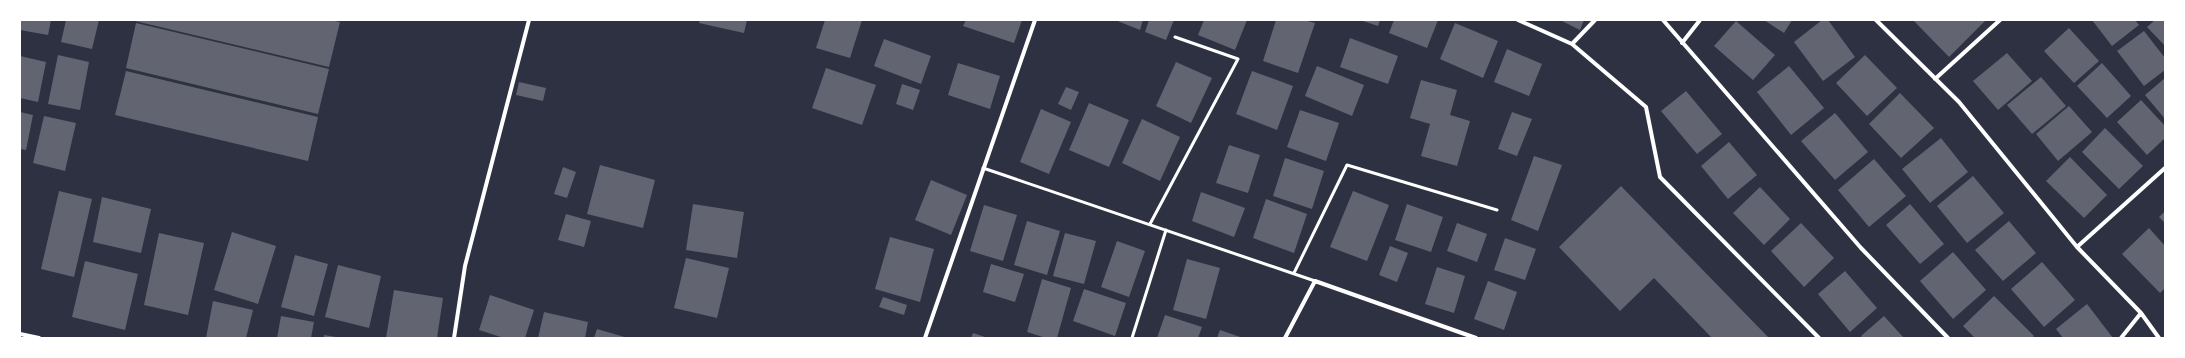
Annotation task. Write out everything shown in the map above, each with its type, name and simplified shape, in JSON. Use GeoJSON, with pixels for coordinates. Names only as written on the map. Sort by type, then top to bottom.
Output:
{"type":"FeatureCollection","features":[{"type":"Feature","properties":{"kind":"street"},"geometry":{"type":"LineString","coordinates":[[454,338],[465,266],[529,20]]}},
{"type":"Feature","properties":{"kind":"street"},"geometry":{"type":"LineString","coordinates":[[925,338],[1035,20]]}},
{"type":"Feature","properties":{"kind":"street"},"geometry":{"type":"LineString","coordinates":[[1518,20],[1572,44],[1646,107],[1660,177],[1819,338]]}},
{"type":"Feature","properties":{"kind":"street"},"geometry":{"type":"LineString","coordinates":[[1572,44],[1595,20]]}},
{"type":"Feature","properties":{"kind":"street"},"geometry":{"type":"LineString","coordinates":[[1663,20],[1861,248],[1948,338]]}},
{"type":"Feature","properties":{"kind":"street"},"geometry":{"type":"LineString","coordinates":[[1682,43],[1700,20]]}},
{"type":"Feature","properties":{"kind":"street"},"geometry":{"type":"LineString","coordinates":[[1876,20],[1960,102],[2077,247],[2140,313],[2159,338]]}},
{"type":"Feature","properties":{"kind":"street"},"geometry":{"type":"LineString","coordinates":[[1935,79],[2000,20]]}},
{"type":"Feature","properties":{"kind":"street"},"geometry":{"type":"LineString","coordinates":[[2077,247],[2165,168]]}},
{"type":"Feature","properties":{"kind":"street"},"geometry":{"type":"LineString","coordinates":[[1285,338],[1315,281],[1476,338]]}},
{"type":"Feature","properties":{"kind":"street"},"geometry":{"type":"LineString","coordinates":[[2122,338],[2140,313]]}},
{"type":"Feature","properties":{"kind":"street"},"geometry":{"type":"LineString","coordinates":[[20,334],[39,338]]}},
{"type":"Feature","properties":{"kind":"lane"},"geometry":{"type":"LineString","coordinates":[[1150,224],[1238,59],[1175,37]]}},
{"type":"Feature","properties":{"kind":"lane"},"geometry":{"type":"LineString","coordinates":[[1294,273],[1347,165],[1497,210]]}},
{"type":"Feature","properties":{"kind":"lane"},"geometry":{"type":"LineString","coordinates":[[983,168],[1315,281]]}},
{"type":"Feature","properties":{"kind":"lane"},"geometry":{"type":"LineString","coordinates":[[1132,338],[1166,230]]}},
{"type":"Feature","properties":{"kind":"building"},"geometry":{"type":"Polygon","coordinates":[[[20,20],[51,20],[48,35],[20,30],[20,20]]]}},
{"type":"Feature","properties":{"kind":"building"},"geometry":{"type":"Polygon","coordinates":[[[66,20],[99,20],[92,49],[61,42],[66,20]]]}},
{"type":"Feature","properties":{"kind":"building"},"geometry":{"type":"Polygon","coordinates":[[[330,20],[340,22],[329,67],[135,21],[330,20]]]}},
{"type":"Feature","properties":{"kind":"building"},"geometry":{"type":"Polygon","coordinates":[[[700,20],[747,20],[744,33],[699,23],[700,20]]]}},
{"type":"Feature","properties":{"kind":"building"},"geometry":{"type":"Polygon","coordinates":[[[825,20],[862,20],[850,58],[816,48],[825,20]]]}},
{"type":"Feature","properties":{"kind":"building"},"geometry":{"type":"Polygon","coordinates":[[[966,20],[1022,20],[1014,43],[963,26],[966,20]]]}},
{"type":"Feature","properties":{"kind":"building"},"geometry":{"type":"Polygon","coordinates":[[[1115,20],[1143,20],[1140,30],[1115,20]]]}},
{"type":"Feature","properties":{"kind":"building"},"geometry":{"type":"Polygon","coordinates":[[[1149,20],[1174,20],[1166,40],[1145,32],[1149,20]]]}},
{"type":"Feature","properties":{"kind":"building"},"geometry":{"type":"Polygon","coordinates":[[[1204,20],[1247,20],[1235,50],[1198,35],[1204,20]]]}},
{"type":"Feature","properties":{"kind":"building"},"geometry":{"type":"Polygon","coordinates":[[[1276,20],[1304,20],[1315,23],[1298,73],[1263,61],[1276,20]]]}},
{"type":"Feature","properties":{"kind":"building"},"geometry":{"type":"Polygon","coordinates":[[[1360,20],[1380,20],[1378,26],[1360,20]]]}},
{"type":"Feature","properties":{"kind":"building"},"geometry":{"type":"Polygon","coordinates":[[[1394,20],[1438,20],[1427,48],[1389,33],[1394,20]]]}},
{"type":"Feature","properties":{"kind":"building"},"geometry":{"type":"Polygon","coordinates":[[[1560,20],[1584,20],[1580,30],[1560,20]]]}},
{"type":"Feature","properties":{"kind":"building"},"geometry":{"type":"Polygon","coordinates":[[[1764,20],[1792,20],[1784,33],[1764,20]]]}},
{"type":"Feature","properties":{"kind":"building"},"geometry":{"type":"Polygon","coordinates":[[[1822,20],[1828,20],[1855,57],[1823,81],[1794,42],[1822,20]]]}},
{"type":"Feature","properties":{"kind":"building"},"geometry":{"type":"Polygon","coordinates":[[[1913,20],[1983,20],[1985,21],[1949,57],[1913,20]]]}},
{"type":"Feature","properties":{"kind":"building"},"geometry":{"type":"Polygon","coordinates":[[[2092,20],[2135,20],[2139,25],[2112,46],[2092,20]]]}},
{"type":"Feature","properties":{"kind":"building"},"geometry":{"type":"Polygon","coordinates":[[[2155,20],[2165,20],[2165,46],[2147,27],[2155,20]]]}},
{"type":"Feature","properties":{"kind":"building"},"geometry":{"type":"Polygon","coordinates":[[[1736,21],[1775,55],[1753,80],[1714,46],[1736,21]]]}},
{"type":"Feature","properties":{"kind":"building"},"geometry":{"type":"Polygon","coordinates":[[[136,23],[329,69],[318,114],[126,68],[136,23]]]}},
{"type":"Feature","properties":{"kind":"building"},"geometry":{"type":"Polygon","coordinates":[[[1455,23],[1498,41],[1483,78],[1440,59],[1455,23]]]}},
{"type":"Feature","properties":{"kind":"building"},"geometry":{"type":"Polygon","coordinates":[[[2069,28],[2099,61],[2074,83],[2044,51],[2069,28]]]}},
{"type":"Feature","properties":{"kind":"building"},"geometry":{"type":"Polygon","coordinates":[[[2144,31],[2165,58],[2165,70],[2144,86],[2117,51],[2144,31]]]}},
{"type":"Feature","properties":{"kind":"building"},"geometry":{"type":"Polygon","coordinates":[[[1350,38],[1398,56],[1388,84],[1340,67],[1350,38]]]}},
{"type":"Feature","properties":{"kind":"building"},"geometry":{"type":"Polygon","coordinates":[[[884,39],[931,56],[921,84],[874,66],[884,39]]]}},
{"type":"Feature","properties":{"kind":"building"},"geometry":{"type":"Polygon","coordinates":[[[1507,49],[1542,64],[1529,96],[1494,82],[1507,49]]]}},
{"type":"Feature","properties":{"kind":"building"},"geometry":{"type":"Polygon","coordinates":[[[2007,53],[2032,81],[1998,110],[1973,81],[2007,53]]]}},
{"type":"Feature","properties":{"kind":"building"},"geometry":{"type":"Polygon","coordinates":[[[58,55],[89,62],[80,110],[48,104],[58,55]]]}},
{"type":"Feature","properties":{"kind":"building"},"geometry":{"type":"Polygon","coordinates":[[[1865,55],[1897,88],[1867,116],[1836,83],[1865,55]]]}},
{"type":"Feature","properties":{"kind":"building"},"geometry":{"type":"Polygon","coordinates":[[[20,56],[46,62],[38,102],[20,98],[20,56]]]}},
{"type":"Feature","properties":{"kind":"building"},"geometry":{"type":"Polygon","coordinates":[[[1176,62],[1212,78],[1191,123],[1156,106],[1176,62]]]}},
{"type":"Feature","properties":{"kind":"building"},"geometry":{"type":"Polygon","coordinates":[[[958,63],[1000,76],[990,109],[948,95],[958,63]]]}},
{"type":"Feature","properties":{"kind":"building"},"geometry":{"type":"Polygon","coordinates":[[[2102,63],[2131,96],[2107,118],[2077,86],[2102,63]]]}},
{"type":"Feature","properties":{"kind":"building"},"geometry":{"type":"Polygon","coordinates":[[[1317,66],[1364,85],[1352,116],[1305,96],[1317,66]]]}},
{"type":"Feature","properties":{"kind":"building"},"geometry":{"type":"Polygon","coordinates":[[[1789,66],[1824,108],[1791,135],[1757,92],[1789,66]]]}},
{"type":"Feature","properties":{"kind":"building"},"geometry":{"type":"Polygon","coordinates":[[[826,68],[876,85],[862,125],[812,108],[826,68]]]}},
{"type":"Feature","properties":{"kind":"building"},"geometry":{"type":"Polygon","coordinates":[[[126,71],[318,117],[308,161],[115,115],[126,71]]]}},
{"type":"Feature","properties":{"kind":"building"},"geometry":{"type":"Polygon","coordinates":[[[1252,71],[1293,86],[1277,130],[1236,114],[1252,71]]]}},
{"type":"Feature","properties":{"kind":"building"},"geometry":{"type":"Polygon","coordinates":[[[2041,77],[2066,106],[2032,134],[2007,105],[2041,77]]]}},
{"type":"Feature","properties":{"kind":"building"},"geometry":{"type":"Polygon","coordinates":[[[2165,78],[2165,119],[2145,95],[2165,78]]]}},
{"type":"Feature","properties":{"kind":"building"},"geometry":{"type":"Polygon","coordinates":[[[1421,80],[1457,90],[1450,115],[1470,121],[1457,166],[1421,156],[1430,124],[1410,118],[1421,80]]]}},
{"type":"Feature","properties":{"kind":"building"},"geometry":{"type":"Polygon","coordinates":[[[519,82],[546,88],[543,101],[516,95],[519,82]]]}},
{"type":"Feature","properties":{"kind":"building"},"geometry":{"type":"Polygon","coordinates":[[[902,84],[920,90],[913,110],[896,104],[902,84]]]}},
{"type":"Feature","properties":{"kind":"building"},"geometry":{"type":"Polygon","coordinates":[[[1066,87],[1079,92],[1071,110],[1058,104],[1066,87]]]}},
{"type":"Feature","properties":{"kind":"building"},"geometry":{"type":"Polygon","coordinates":[[[1686,91],[1722,134],[1697,154],[1661,111],[1686,91]]]}},
{"type":"Feature","properties":{"kind":"building"},"geometry":{"type":"Polygon","coordinates":[[[1900,93],[1934,128],[1901,158],[1869,124],[1900,93]]]}},
{"type":"Feature","properties":{"kind":"building"},"geometry":{"type":"Polygon","coordinates":[[[2141,100],[2165,126],[2165,138],[2147,155],[2117,122],[2141,100]]]}},
{"type":"Feature","properties":{"kind":"building"},"geometry":{"type":"Polygon","coordinates":[[[1089,103],[1129,120],[1109,167],[1069,150],[1089,103]]]}},
{"type":"Feature","properties":{"kind":"building"},"geometry":{"type":"Polygon","coordinates":[[[2069,106],[2092,132],[2058,161],[2036,134],[2069,106]]]}},
{"type":"Feature","properties":{"kind":"building"},"geometry":{"type":"Polygon","coordinates":[[[1041,109],[1071,122],[1049,174],[1020,162],[1041,109]]]}},
{"type":"Feature","properties":{"kind":"building"},"geometry":{"type":"Polygon","coordinates":[[[1300,110],[1339,123],[1326,161],[1287,147],[1300,110]]]}},
{"type":"Feature","properties":{"kind":"building"},"geometry":{"type":"Polygon","coordinates":[[[20,112],[33,115],[26,150],[20,149],[20,112]]]}},
{"type":"Feature","properties":{"kind":"building"},"geometry":{"type":"Polygon","coordinates":[[[1512,112],[1532,119],[1517,156],[1498,149],[1512,112]]]}},
{"type":"Feature","properties":{"kind":"building"},"geometry":{"type":"Polygon","coordinates":[[[1835,113],[1868,152],[1835,180],[1801,141],[1835,113]]]}},
{"type":"Feature","properties":{"kind":"building"},"geometry":{"type":"Polygon","coordinates":[[[44,116],[76,123],[65,171],[33,163],[44,116]]]}},
{"type":"Feature","properties":{"kind":"building"},"geometry":{"type":"Polygon","coordinates":[[[1142,119],[1180,137],[1160,181],[1122,163],[1142,119]]]}},
{"type":"Feature","properties":{"kind":"building"},"geometry":{"type":"Polygon","coordinates":[[[2105,128],[2143,166],[2119,189],[2082,152],[2105,128]]]}},
{"type":"Feature","properties":{"kind":"building"},"geometry":{"type":"Polygon","coordinates":[[[1941,138],[1968,172],[1930,203],[1902,169],[1941,138]]]}},
{"type":"Feature","properties":{"kind":"building"},"geometry":{"type":"Polygon","coordinates":[[[1729,142],[1757,175],[1728,199],[1701,166],[1729,142]]]}},
{"type":"Feature","properties":{"kind":"building"},"geometry":{"type":"Polygon","coordinates":[[[1229,145],[1260,155],[1248,193],[1216,183],[1229,145]]]}},
{"type":"Feature","properties":{"kind":"building"},"geometry":{"type":"Polygon","coordinates":[[[1534,156],[1562,165],[1538,231],[1511,220],[1534,156]]]}},
{"type":"Feature","properties":{"kind":"building"},"geometry":{"type":"Polygon","coordinates":[[[2070,157],[2107,195],[2084,218],[2046,181],[2070,157]]]}},
{"type":"Feature","properties":{"kind":"building"},"geometry":{"type":"Polygon","coordinates":[[[1285,158],[1324,171],[1312,209],[1273,196],[1285,158]]]}},
{"type":"Feature","properties":{"kind":"building"},"geometry":{"type":"Polygon","coordinates":[[[1874,159],[1906,196],[1869,227],[1838,190],[1874,159]]]}},
{"type":"Feature","properties":{"kind":"building"},"geometry":{"type":"Polygon","coordinates":[[[600,165],[655,180],[643,228],[587,214],[600,165]]]}},
{"type":"Feature","properties":{"kind":"building"},"geometry":{"type":"Polygon","coordinates":[[[563,167],[576,172],[567,198],[554,194],[563,167]]]}},
{"type":"Feature","properties":{"kind":"building"},"geometry":{"type":"Polygon","coordinates":[[[1973,176],[2004,213],[1967,243],[1937,206],[1973,176]]]}},
{"type":"Feature","properties":{"kind":"building"},"geometry":{"type":"Polygon","coordinates":[[[931,180],[967,195],[951,235],[915,220],[931,180]]]}},
{"type":"Feature","properties":{"kind":"building"},"geometry":{"type":"Polygon","coordinates":[[[1621,186],[1769,338],[1712,338],[1654,278],[1620,311],[1559,247],[1621,186]]]}},
{"type":"Feature","properties":{"kind":"building"},"geometry":{"type":"Polygon","coordinates":[[[1760,187],[1790,219],[1764,245],[1733,213],[1760,187]]]}},
{"type":"Feature","properties":{"kind":"building"},"geometry":{"type":"Polygon","coordinates":[[[59,191],[92,199],[74,277],[41,269],[59,191]]]}},
{"type":"Feature","properties":{"kind":"building"},"geometry":{"type":"Polygon","coordinates":[[[1353,191],[1389,205],[1367,261],[1330,247],[1353,191]]]}},
{"type":"Feature","properties":{"kind":"building"},"geometry":{"type":"Polygon","coordinates":[[[1201,192],[1245,208],[1234,237],[1192,221],[1201,192]]]}},
{"type":"Feature","properties":{"kind":"building"},"geometry":{"type":"Polygon","coordinates":[[[102,197],[151,209],[141,253],[93,242],[102,197]]]}},
{"type":"Feature","properties":{"kind":"building"},"geometry":{"type":"Polygon","coordinates":[[[1266,199],[1307,214],[1294,253],[1253,238],[1266,199]]]}},
{"type":"Feature","properties":{"kind":"building"},"geometry":{"type":"Polygon","coordinates":[[[693,204],[744,212],[737,258],[686,250],[693,204]]]}},
{"type":"Feature","properties":{"kind":"building"},"geometry":{"type":"Polygon","coordinates":[[[1407,204],[1443,217],[1431,252],[1395,240],[1407,204]]]}},
{"type":"Feature","properties":{"kind":"building"},"geometry":{"type":"Polygon","coordinates":[[[1910,204],[1944,244],[1920,264],[1886,225],[1910,204]]]}},
{"type":"Feature","properties":{"kind":"building"},"geometry":{"type":"Polygon","coordinates":[[[984,205],[1017,215],[1003,261],[970,251],[984,205]]]}},
{"type":"Feature","properties":{"kind":"building"},"geometry":{"type":"Polygon","coordinates":[[[2165,211],[2165,223],[2159,217],[2165,211]]]}},
{"type":"Feature","properties":{"kind":"building"},"geometry":{"type":"Polygon","coordinates":[[[566,214],[591,221],[584,247],[558,240],[566,214]]]}},
{"type":"Feature","properties":{"kind":"building"},"geometry":{"type":"Polygon","coordinates":[[[1027,221],[1060,231],[1047,275],[1014,265],[1027,221]]]}},
{"type":"Feature","properties":{"kind":"building"},"geometry":{"type":"Polygon","coordinates":[[[2009,221],[2036,253],[2003,281],[1975,250],[2009,221]]]}},
{"type":"Feature","properties":{"kind":"building"},"geometry":{"type":"Polygon","coordinates":[[[1457,223],[1487,234],[1477,262],[1447,251],[1457,223]]]}},
{"type":"Feature","properties":{"kind":"building"},"geometry":{"type":"Polygon","coordinates":[[[1801,223],[1834,258],[1804,287],[1771,251],[1801,223]]]}},
{"type":"Feature","properties":{"kind":"building"},"geometry":{"type":"Polygon","coordinates":[[[2149,228],[2165,246],[2165,288],[2160,293],[2122,254],[2149,228]]]}},
{"type":"Feature","properties":{"kind":"building"},"geometry":{"type":"Polygon","coordinates":[[[232,232],[276,246],[258,304],[214,290],[232,232]]]}},
{"type":"Feature","properties":{"kind":"building"},"geometry":{"type":"Polygon","coordinates":[[[159,233],[204,243],[188,315],[144,305],[159,233]]]}},
{"type":"Feature","properties":{"kind":"building"},"geometry":{"type":"Polygon","coordinates":[[[1065,233],[1096,241],[1084,284],[1053,276],[1065,233]]]}},
{"type":"Feature","properties":{"kind":"building"},"geometry":{"type":"Polygon","coordinates":[[[890,237],[934,249],[920,302],[875,289],[890,237]]]}},
{"type":"Feature","properties":{"kind":"building"},"geometry":{"type":"Polygon","coordinates":[[[1505,238],[1536,249],[1525,280],[1494,270],[1505,238]]]}},
{"type":"Feature","properties":{"kind":"building"},"geometry":{"type":"Polygon","coordinates":[[[1117,241],[1145,251],[1129,297],[1101,287],[1117,241]]]}},
{"type":"Feature","properties":{"kind":"building"},"geometry":{"type":"Polygon","coordinates":[[[1390,246],[1408,253],[1397,282],[1379,275],[1390,246]]]}},
{"type":"Feature","properties":{"kind":"building"},"geometry":{"type":"Polygon","coordinates":[[[1953,252],[1986,290],[1953,319],[1920,281],[1953,252]]]}},
{"type":"Feature","properties":{"kind":"building"},"geometry":{"type":"Polygon","coordinates":[[[295,255],[328,264],[314,316],[281,307],[295,255]]]}},
{"type":"Feature","properties":{"kind":"building"},"geometry":{"type":"Polygon","coordinates":[[[686,258],[729,268],[717,318],[674,308],[686,258]]]}},
{"type":"Feature","properties":{"kind":"building"},"geometry":{"type":"Polygon","coordinates":[[[1187,259],[1220,268],[1206,319],[1173,310],[1187,259]]]}},
{"type":"Feature","properties":{"kind":"building"},"geometry":{"type":"Polygon","coordinates":[[[85,261],[138,274],[125,330],[72,317],[85,261]]]}},
{"type":"Feature","properties":{"kind":"building"},"geometry":{"type":"Polygon","coordinates":[[[2042,262],[2075,300],[2044,327],[2011,289],[2042,262]]]}},
{"type":"Feature","properties":{"kind":"building"},"geometry":{"type":"Polygon","coordinates":[[[991,264],[1024,274],[1015,302],[983,292],[991,264]]]}},
{"type":"Feature","properties":{"kind":"building"},"geometry":{"type":"Polygon","coordinates":[[[338,265],[381,276],[369,328],[325,317],[338,265]]]}},
{"type":"Feature","properties":{"kind":"building"},"geometry":{"type":"Polygon","coordinates":[[[1437,267],[1465,276],[1454,313],[1425,304],[1437,267]]]}},
{"type":"Feature","properties":{"kind":"building"},"geometry":{"type":"Polygon","coordinates":[[[1845,271],[1877,308],[1850,332],[1818,294],[1845,271]]]}},
{"type":"Feature","properties":{"kind":"building"},"geometry":{"type":"Polygon","coordinates":[[[1042,279],[1071,288],[1057,338],[1046,338],[1027,332],[1042,279]]]}},
{"type":"Feature","properties":{"kind":"building"},"geometry":{"type":"Polygon","coordinates":[[[1488,281],[1517,292],[1504,330],[1474,319],[1488,281]]]}},
{"type":"Feature","properties":{"kind":"building"},"geometry":{"type":"Polygon","coordinates":[[[1084,289],[1126,303],[1115,336],[1073,321],[1084,289]]]}},
{"type":"Feature","properties":{"kind":"building"},"geometry":{"type":"Polygon","coordinates":[[[394,290],[443,298],[437,338],[386,338],[394,290]]]}},
{"type":"Feature","properties":{"kind":"building"},"geometry":{"type":"Polygon","coordinates":[[[490,295],[534,310],[525,338],[504,338],[479,330],[490,295]]]}},
{"type":"Feature","properties":{"kind":"building"},"geometry":{"type":"Polygon","coordinates":[[[1994,296],[2034,336],[2032,338],[1975,338],[1963,326],[1994,296]]]}},
{"type":"Feature","properties":{"kind":"building"},"geometry":{"type":"Polygon","coordinates":[[[883,297],[907,305],[904,315],[879,307],[883,297]]]}},
{"type":"Feature","properties":{"kind":"building"},"geometry":{"type":"Polygon","coordinates":[[[213,301],[253,310],[246,338],[206,338],[213,301]]]}},
{"type":"Feature","properties":{"kind":"building"},"geometry":{"type":"Polygon","coordinates":[[[2087,304],[2113,338],[2063,338],[2056,329],[2087,304]]]}},
{"type":"Feature","properties":{"kind":"building"},"geometry":{"type":"Polygon","coordinates":[[[544,312],[588,322],[585,338],[538,338],[544,312]]]}},
{"type":"Feature","properties":{"kind":"building"},"geometry":{"type":"Polygon","coordinates":[[[1165,315],[1202,327],[1198,338],[1157,338],[1165,315]]]}},
{"type":"Feature","properties":{"kind":"building"},"geometry":{"type":"Polygon","coordinates":[[[281,316],[314,322],[311,338],[277,338],[281,316]]]}},
{"type":"Feature","properties":{"kind":"building"},"geometry":{"type":"Polygon","coordinates":[[[1884,316],[1904,338],[1862,338],[1861,336],[1884,316]]]}},
{"type":"Feature","properties":{"kind":"building"},"geometry":{"type":"Polygon","coordinates":[[[597,329],[628,338],[594,338],[597,329]]]}},
{"type":"Feature","properties":{"kind":"building"},"geometry":{"type":"Polygon","coordinates":[[[1220,330],[1243,338],[1217,338],[1220,330]]]}},
{"type":"Feature","properties":{"kind":"building"},"geometry":{"type":"Polygon","coordinates":[[[973,333],[988,338],[971,338],[973,333]]]}},
{"type":"Feature","properties":{"kind":"building"},"geometry":{"type":"Polygon","coordinates":[[[324,335],[336,337],[336,338],[324,338],[324,335]]]}}]}
